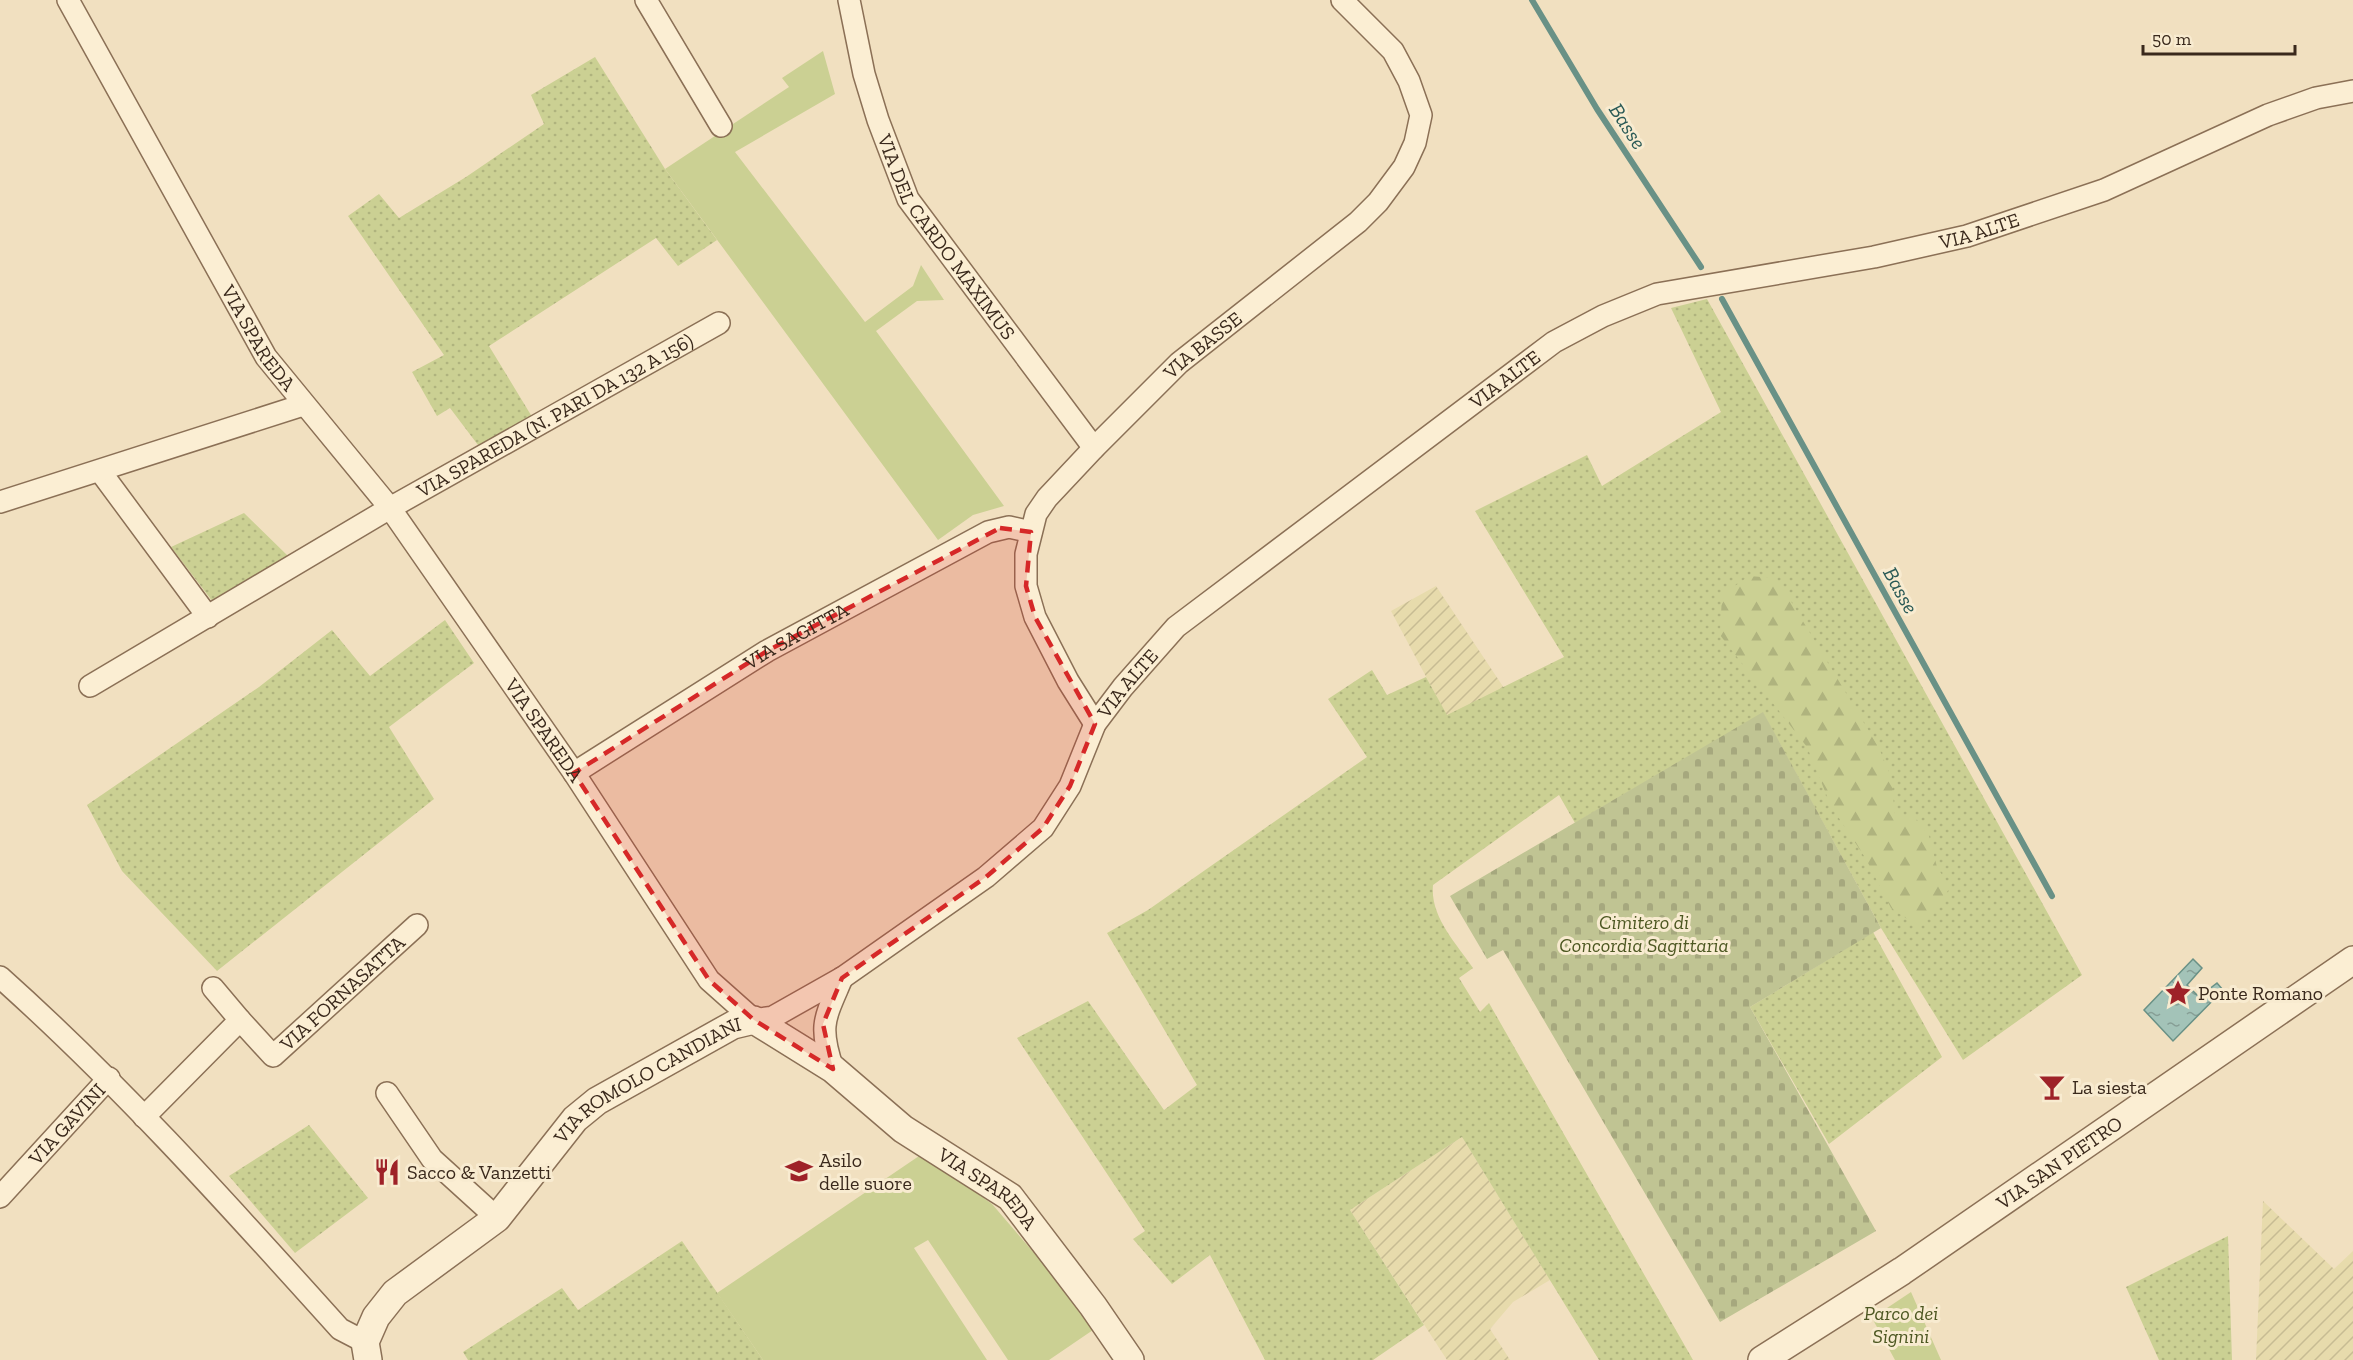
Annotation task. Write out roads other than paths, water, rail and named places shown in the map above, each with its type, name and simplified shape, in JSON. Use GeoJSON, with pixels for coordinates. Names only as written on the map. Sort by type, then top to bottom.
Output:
{"type":"FeatureCollection","features":[{"type":"Feature","properties":{"kind":"street","name":"VIA SPAREDA"},"geometry":{"type":"LineString","coordinates":[[68,0],[266,357],[303,405],[390,508],[574,773],[709,980],[754,1020],[833,1069],[903,1129],[1010,1197],[1093,1306],[1130,1360]]}},
{"type":"Feature","properties":{"kind":"street"},"geometry":{"type":"LineString","coordinates":[[646,0],[721,126]]}},
{"type":"Feature","properties":{"kind":"street","name":"VIA DEL CARDO MAXIMUS"},"geometry":{"type":"LineString","coordinates":[[849,0],[867,83],[908,199],[1094,448]]}},
{"type":"Feature","properties":{"kind":"street","name":"VIA BASSE"},"geometry":{"type":"LineString","coordinates":[[1095,724],[1068,681],[1035,617],[1026,586],[1026,554],[1036,514],[1047,498],[1094,448],[1179,363],[1358,222],[1378,202],[1404,167],[1415,143],[1421,115],[1409,81],[1393,51],[1342,0]]}},
{"type":"Feature","properties":{"kind":"street","name":"VIA ALTE"},"geometry":{"type":"LineString","coordinates":[[754,1020],[773,1017],[842,978],[987,877],[1043,828],[1070,786],[1095,724],[1123,687],[1176,627],[1554,342],[1603,316],[1657,294],[1874,258],[1967,236],[2104,190],[2268,116],[2316,98],[2353,91]]}},
{"type":"Feature","properties":{"kind":"street","name":"VIA SPAREDA (N. PARI DA 132 A 156)"},"geometry":{"type":"LineString","coordinates":[[90,686],[390,508],[719,323]]}},
{"type":"Feature","properties":{"kind":"street"},"geometry":{"type":"LineString","coordinates":[[0,502],[303,405]]}},
{"type":"Feature","properties":{"kind":"street"},"geometry":{"type":"LineString","coordinates":[[100,471],[208,617]]}},
{"type":"Feature","properties":{"kind":"street","name":"VIA SAGITTA"},"geometry":{"type":"LineString","coordinates":[[574,773],[767,651],[988,532],[1009,527],[1031,532]]}},
{"type":"Feature","properties":{"kind":"street","name":"VIA FORNASATTA"},"geometry":{"type":"LineString","coordinates":[[240,1020],[273,1056],[417,925]]}},
{"type":"Feature","properties":{"kind":"street","name":"VIA SAN PIETRO"},"geometry":{"type":"LineString","coordinates":[[1762,1360],[1902,1271],[2353,960]]}},
{"type":"Feature","properties":{"kind":"street"},"geometry":{"type":"LineString","coordinates":[[0,977],[109,1078],[144,1117],[199,1171],[340,1329],[367,1351]]}},
{"type":"Feature","properties":{"kind":"street"},"geometry":{"type":"LineString","coordinates":[[833,1069],[824,1044],[823,1024],[842,978]]}},
{"type":"Feature","properties":{"kind":"street"},"geometry":{"type":"LineString","coordinates":[[144,1117],[240,1020],[213,988]]}},
{"type":"Feature","properties":{"kind":"street","name":"VIA ROMOLO CANDIANI"},"geometry":{"type":"LineString","coordinates":[[367,1351],[376,1317],[395,1293],[497,1218],[575,1119],[597,1101],[733,1025],[754,1020]]}},
{"type":"Feature","properties":{"kind":"street","name":"VIA GAVINI"},"geometry":{"type":"LineString","coordinates":[[3,1187],[109,1078]]}},
{"type":"Feature","properties":{"kind":"street"},"geometry":{"type":"LineString","coordinates":[[387,1093],[432,1159],[497,1218]]}},
{"type":"Feature","properties":{"kind":"water"},"geometry":{"type":"Polygon","coordinates":[[[2193,959],[2202,968],[2187,985],[2199,997],[2217,983],[2223,990],[2173,1041],[2144,1010],[2193,959]]]}},
{"type":"Feature","properties":{"kind":"waterway","name":"Basse"},"geometry":{"type":"LineString","coordinates":[[1532,0],[1597,109],[1701,267]]}},
{"type":"Feature","properties":{"kind":"waterway","name":"Basse"},"geometry":{"type":"LineString","coordinates":[[1722,299],[2052,896]]}},
{"type":"Feature","properties":{"kind":"place","name":"Ponte Romano"},"geometry":{"type":"Point","coordinates":[2178,993]}},
{"type":"Feature","properties":{"kind":"place","name":"La siesta"},"geometry":{"type":"Point","coordinates":[2052,1087]}},
{"type":"Feature","properties":{"kind":"place","name":"Asilo delle suore"},"geometry":{"type":"Point","coordinates":[799,1171]}},
{"type":"Feature","properties":{"kind":"place","name":"Sacco & Vanzetti"},"geometry":{"type":"Point","coordinates":[387,1172]}},
{"type":"Feature","properties":{"kind":"park label","name":"Cimitero di Concordia Sagittaria"},"geometry":{"type":"Point","coordinates":[1644,934]}},
{"type":"Feature","properties":{"kind":"park label","name":"Parco dei Signini"},"geometry":{"type":"Point","coordinates":[1901,1324]}}]}
